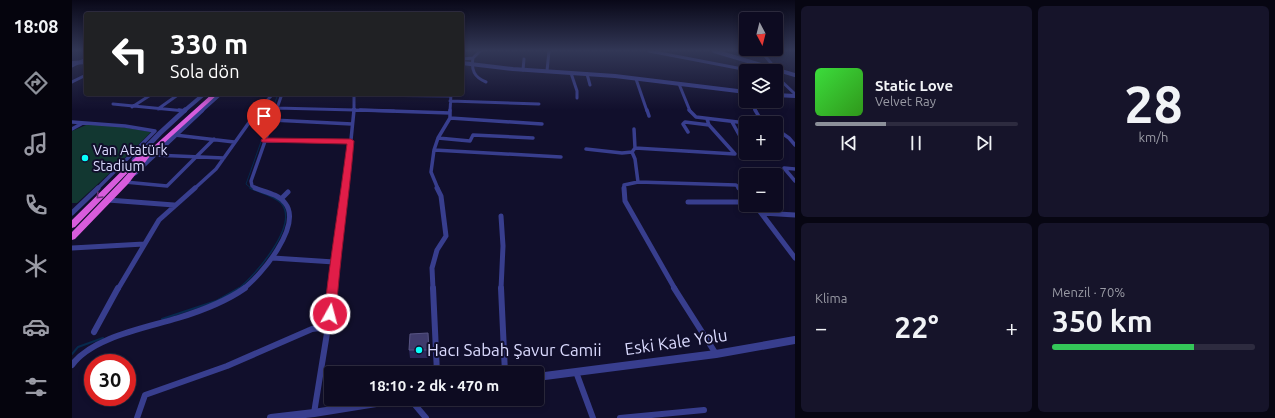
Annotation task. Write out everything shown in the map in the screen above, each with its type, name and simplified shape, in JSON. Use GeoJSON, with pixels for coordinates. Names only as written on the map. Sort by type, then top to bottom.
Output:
{"type":"FeatureCollection","features":[{"type":"Feature","properties":{"kind":"highway"},"geometry":{"type":"LineString","coordinates":[[72,224],[128,167],[181,118],[208,96]]}},
{"type":"Feature","properties":{"kind":"highway"},"geometry":{"type":"LineString","coordinates":[[72,238],[125,182],[148,155],[213,96]]}},
{"type":"Feature","properties":{"kind":"street"},"geometry":{"type":"LineString","coordinates":[[473,71],[473,73],[486,82]]}},
{"type":"Feature","properties":{"kind":"street"},"geometry":{"type":"LineString","coordinates":[[535,71],[636,79],[739,91]]}},
{"type":"Feature","properties":{"kind":"street"},"geometry":{"type":"LineString","coordinates":[[570,73],[577,91],[577,98]]}},
{"type":"Feature","properties":{"kind":"street"},"geometry":{"type":"LineString","coordinates":[[783,73],[795,74]]}},
{"type":"Feature","properties":{"kind":"street"},"geometry":{"type":"LineString","coordinates":[[587,74],[590,85]]}},
{"type":"Feature","properties":{"kind":"street"},"geometry":{"type":"LineString","coordinates":[[72,82],[84,76]]}},
{"type":"Feature","properties":{"kind":"street"},"geometry":{"type":"LineString","coordinates":[[636,79],[649,116]]}},
{"type":"Feature","properties":{"kind":"street"},"geometry":{"type":"LineString","coordinates":[[783,81],[795,95]]}},
{"type":"Feature","properties":{"kind":"street"},"geometry":{"type":"LineString","coordinates":[[679,84],[690,112],[696,117],[739,122]]}},
{"type":"Feature","properties":{"kind":"street"},"geometry":{"type":"LineString","coordinates":[[783,95],[795,95]]}},
{"type":"Feature","properties":{"kind":"street"},"geometry":{"type":"LineString","coordinates":[[132,107],[149,96]]}},
{"type":"Feature","properties":{"kind":"street"},"geometry":{"type":"LineString","coordinates":[[158,109],[176,96]]}},
{"type":"Feature","properties":{"kind":"street"},"geometry":{"type":"LineString","coordinates":[[128,167],[149,144],[202,96]]}},
{"type":"Feature","properties":{"kind":"street"},"geometry":{"type":"LineString","coordinates":[[125,182],[218,96]]}},
{"type":"Feature","properties":{"kind":"street"},"geometry":{"type":"LineString","coordinates":[[94,332],[159,220],[216,169],[258,110],[271,96]]}},
{"type":"Feature","properties":{"kind":"street"},"geometry":{"type":"LineString","coordinates":[[72,365],[75,360],[92,348],[121,336],[186,315],[222,301],[241,290],[272,258],[290,225],[290,211],[282,198],[252,186],[251,181],[264,140],[281,96]]}},
{"type":"Feature","properties":{"kind":"street"},"geometry":{"type":"LineString","coordinates":[[314,413],[328,327],[334,262],[345,198],[354,111],[354,96]]}},
{"type":"Feature","properties":{"kind":"street"},"geometry":{"type":"LineString","coordinates":[[438,96],[539,104]]}},
{"type":"Feature","properties":{"kind":"street"},"geometry":{"type":"LineString","coordinates":[[437,366],[432,268],[438,250],[446,236],[441,196],[431,172],[434,150],[438,138],[447,125],[450,115],[451,97]]}},
{"type":"Feature","properties":{"kind":"street"},"geometry":{"type":"LineString","coordinates":[[113,104],[185,111]]}},
{"type":"Feature","properties":{"kind":"street"},"geometry":{"type":"LineString","coordinates":[[276,108],[450,115],[542,124]]}},
{"type":"Feature","properties":{"kind":"street"},"geometry":{"type":"LineString","coordinates":[[586,149],[622,153],[633,150],[734,154],[709,125],[707,119]]}},
{"type":"Feature","properties":{"kind":"street"},"geometry":{"type":"LineString","coordinates":[[272,120],[352,124]]}},
{"type":"Feature","properties":{"kind":"street"},"geometry":{"type":"LineString","coordinates":[[72,122],[125,126],[155,131],[72,213]]}},
{"type":"Feature","properties":{"kind":"street"},"geometry":{"type":"LineString","coordinates":[[688,132],[683,124],[685,122],[709,125]]}},
{"type":"Feature","properties":{"kind":"street"},"geometry":{"type":"LineString","coordinates":[[732,122],[739,135]]}},
{"type":"Feature","properties":{"kind":"street"},"geometry":{"type":"LineString","coordinates":[[72,129],[83,123]]}},
{"type":"Feature","properties":{"kind":"street"},"geometry":{"type":"LineString","coordinates":[[634,129],[633,150],[638,182]]}},
{"type":"Feature","properties":{"kind":"street"},"geometry":{"type":"LineString","coordinates":[[783,134],[795,145]]}},
{"type":"Feature","properties":{"kind":"street"},"geometry":{"type":"LineString","coordinates":[[175,135],[234,142]]}},
{"type":"Feature","properties":{"kind":"street"},"geometry":{"type":"LineString","coordinates":[[438,138],[470,141],[473,135],[533,138]]}},
{"type":"Feature","properties":{"kind":"street"},"geometry":{"type":"LineString","coordinates":[[125,182],[168,186],[214,140]]}},
{"type":"Feature","properties":{"kind":"street"},"geometry":{"type":"LineString","coordinates":[[264,140],[351,141]]}},
{"type":"Feature","properties":{"kind":"street"},"geometry":{"type":"LineString","coordinates":[[434,150],[561,157]]}},
{"type":"Feature","properties":{"kind":"street"},"geometry":{"type":"LineString","coordinates":[[154,155],[224,158]]}},
{"type":"Feature","properties":{"kind":"street"},"geometry":{"type":"LineString","coordinates":[[795,169],[784,168],[795,181]]}},
{"type":"Feature","properties":{"kind":"street"},"geometry":{"type":"LineString","coordinates":[[716,354],[671,284],[625,201],[624,184],[638,182],[736,185],[739,188]]}},
{"type":"Feature","properties":{"kind":"street"},"geometry":{"type":"LineString","coordinates":[[282,198],[288,192]]}},
{"type":"Feature","properties":{"kind":"street"},"geometry":{"type":"LineString","coordinates":[[108,200],[174,205]]}},
{"type":"Feature","properties":{"kind":"street"},"geometry":{"type":"LineString","coordinates":[[688,202],[739,202]]}},
{"type":"Feature","properties":{"kind":"street"},"geometry":{"type":"LineString","coordinates":[[761,213],[795,215]]}},
{"type":"Feature","properties":{"kind":"street"},"geometry":{"type":"LineString","coordinates":[[761,213],[795,258]]}},
{"type":"Feature","properties":{"kind":"street"},"geometry":{"type":"LineString","coordinates":[[501,216],[501,283],[505,366]]}},
{"type":"Feature","properties":{"kind":"street"},"geometry":{"type":"LineString","coordinates":[[72,248],[144,244]]}},
{"type":"Feature","properties":{"kind":"street"},"geometry":{"type":"LineString","coordinates":[[272,258],[334,262]]}},
{"type":"Feature","properties":{"kind":"street"},"geometry":{"type":"LineString","coordinates":[[138,418],[145,395],[227,366],[312,330],[328,327]]}},
{"type":"Feature","properties":{"kind":"street","name":"Eski Kale Yolu"},"geometry":{"type":"LineString","coordinates":[[544,376],[716,354],[795,340]]}},
{"type":"Feature","properties":{"kind":"street"},"geometry":{"type":"LineString","coordinates":[[576,372],[593,418]]}},
{"type":"Feature","properties":{"kind":"street"},"geometry":{"type":"LineString","coordinates":[[270,418],[314,413],[330,414],[368,406]]}},
{"type":"Feature","properties":{"kind":"street"},"geometry":{"type":"LineString","coordinates":[[416,406],[426,418]]}},
{"type":"Feature","properties":{"kind":"street"},"geometry":{"type":"LineString","coordinates":[[620,418],[704,410]]}},
{"type":"Feature","properties":{"kind":"green space"},"geometry":{"type":"Polygon","coordinates":[[[86,125],[110,125],[151,132],[77,203],[72,203],[72,131],[86,125]]]}},
{"type":"Feature","properties":{"kind":"building"},"geometry":{"type":"Polygon","coordinates":[[[428,333],[429,350],[409,350],[410,334],[428,333]]]}},
{"type":"Feature","properties":{"kind":"waterway"},"geometry":{"type":"LineString","coordinates":[[252,189],[246,184],[277,96]]}},
{"type":"Feature","properties":{"kind":"waterway"},"geometry":{"type":"LineString","coordinates":[[238,289],[264,262],[273,249],[285,223],[285,212],[281,203],[270,196],[252,189]]}},
{"type":"Feature","properties":{"kind":"waterway"},"geometry":{"type":"LineString","coordinates":[[162,319],[216,301],[239,288]]}},
{"type":"Feature","properties":{"kind":"waterway"},"geometry":{"type":"LineString","coordinates":[[72,354],[78,347],[103,338]]}},
{"type":"Feature","properties":{"kind":"place","name":"Van Atatürk Stadium"},"geometry":{"type":"Point","coordinates":[85,158]}},
{"type":"Feature","properties":{"kind":"place","name":"Hacı Sabah Şavur Camii"},"geometry":{"type":"Point","coordinates":[419,350]}},
{"type":"Feature","properties":{"kind":"route"},"geometry":{"type":"LineString","coordinates":[[264,140],[351,141],[345,198],[334,262],[330,314]]}}]}
